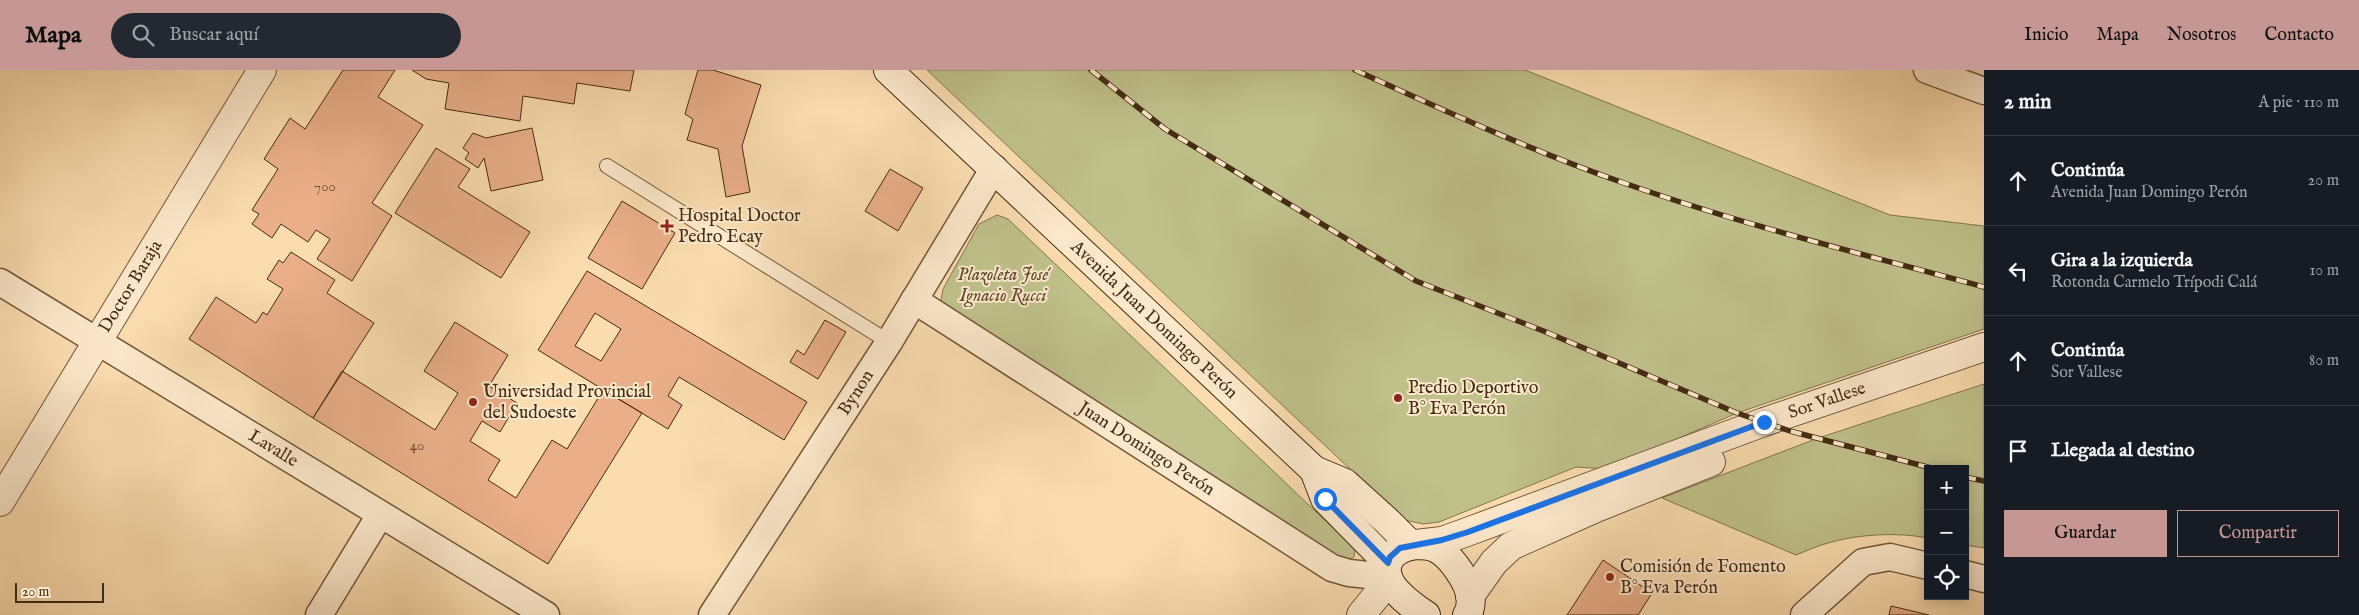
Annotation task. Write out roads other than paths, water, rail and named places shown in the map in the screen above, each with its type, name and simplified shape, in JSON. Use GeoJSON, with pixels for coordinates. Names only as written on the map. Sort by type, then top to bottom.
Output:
{"type":"FeatureCollection","features":[{"type":"Feature","properties":{"kind":"street","name":"Doctor Baraja"},"geometry":{"type":"LineString","coordinates":[[0,502],[262,70]]}},
{"type":"Feature","properties":{"kind":"street","name":"Avenida Juan Domingo Perón"},"geometry":{"type":"LineString","coordinates":[[888,70],[1314,470],[1344,483],[1414,545]]}},
{"type":"Feature","properties":{"kind":"street"},"geometry":{"type":"LineString","coordinates":[[1927,70],[1984,91]]}},
{"type":"Feature","properties":{"kind":"street","name":"Bynon"},"geometry":{"type":"LineString","coordinates":[[712,615],[889,342],[994,168]]}},
{"type":"Feature","properties":{"kind":"street","name":"Lavalle"},"geometry":{"type":"LineString","coordinates":[[0,282],[546,615]]}},
{"type":"Feature","properties":{"kind":"street","name":"Juan Domingo Perón"},"geometry":{"type":"LineString","coordinates":[[914,300],[1332,568],[1349,573],[1389,573]]}},
{"type":"Feature","properties":{"kind":"street","name":"Sor Vallese"},"geometry":{"type":"LineString","coordinates":[[1361,615],[1389,573],[1390,557],[1400,548],[1442,540],[1468,532],[1764,422],[1984,347]]}},
{"type":"Feature","properties":{"kind":"street","name":"Sor Vallese"},"geometry":{"type":"LineString","coordinates":[[1474,606],[1494,562],[1511,546],[1596,508],[1790,430],[1984,364]]}},
{"type":"Feature","properties":{"kind":"street","name":"Avenida Juan Domingo Perón"},"geometry":{"type":"LineString","coordinates":[[1314,470],[1325,499],[1389,573],[1399,593],[1426,615]]}},
{"type":"Feature","properties":{"kind":"street"},"geometry":{"type":"LineString","coordinates":[[319,615],[380,515]]}},
{"type":"Feature","properties":{"kind":"street"},"geometry":{"type":"LineString","coordinates":[[1414,545],[1434,548],[1455,563],[1468,585],[1474,606]]}},
{"type":"Feature","properties":{"kind":"street"},"geometry":{"type":"LineString","coordinates":[[1804,615],[1863,562],[1890,557],[1924,565]]}},
{"type":"Feature","properties":{"kind":"street"},"geometry":{"type":"LineString","coordinates":[[1969,575],[1984,578]]}},
{"type":"Feature","properties":{"kind":"lane"},"geometry":{"type":"LineString","coordinates":[[607,166],[889,342]]}},
{"type":"Feature","properties":{"kind":"railway"},"geometry":{"type":"LineString","coordinates":[[1091,70],[1165,129],[1416,281],[1546,332],[1737,413],[1790,431],[1924,466]]}},
{"type":"Feature","properties":{"kind":"railway"},"geometry":{"type":"LineString","coordinates":[[1355,70],[1522,144],[1624,183],[1758,226],[1984,287]]}},
{"type":"Feature","properties":{"kind":"railway"},"geometry":{"type":"LineString","coordinates":[[1969,478],[1984,481]]}},
{"type":"Feature","properties":{"kind":"place","name":"Hospital Doctor Pedro Ecay"},"geometry":{"type":"Point","coordinates":[667,226]}},
{"type":"Feature","properties":{"kind":"place","name":"Predio Deportivo B° Eva Perón"},"geometry":{"type":"Point","coordinates":[1398,398]}},
{"type":"Feature","properties":{"kind":"place","name":"Universidad Provincial del Sudoeste"},"geometry":{"type":"Point","coordinates":[473,402]}},
{"type":"Feature","properties":{"kind":"place","name":"Comisión de Fomento B° Eva Perón"},"geometry":{"type":"Point","coordinates":[1610,577]}},
{"type":"Feature","properties":{"kind":"park label","name":"Plazoleta José Ignacio Rucci"},"geometry":{"type":"Point","coordinates":[1003,285]}}]}
